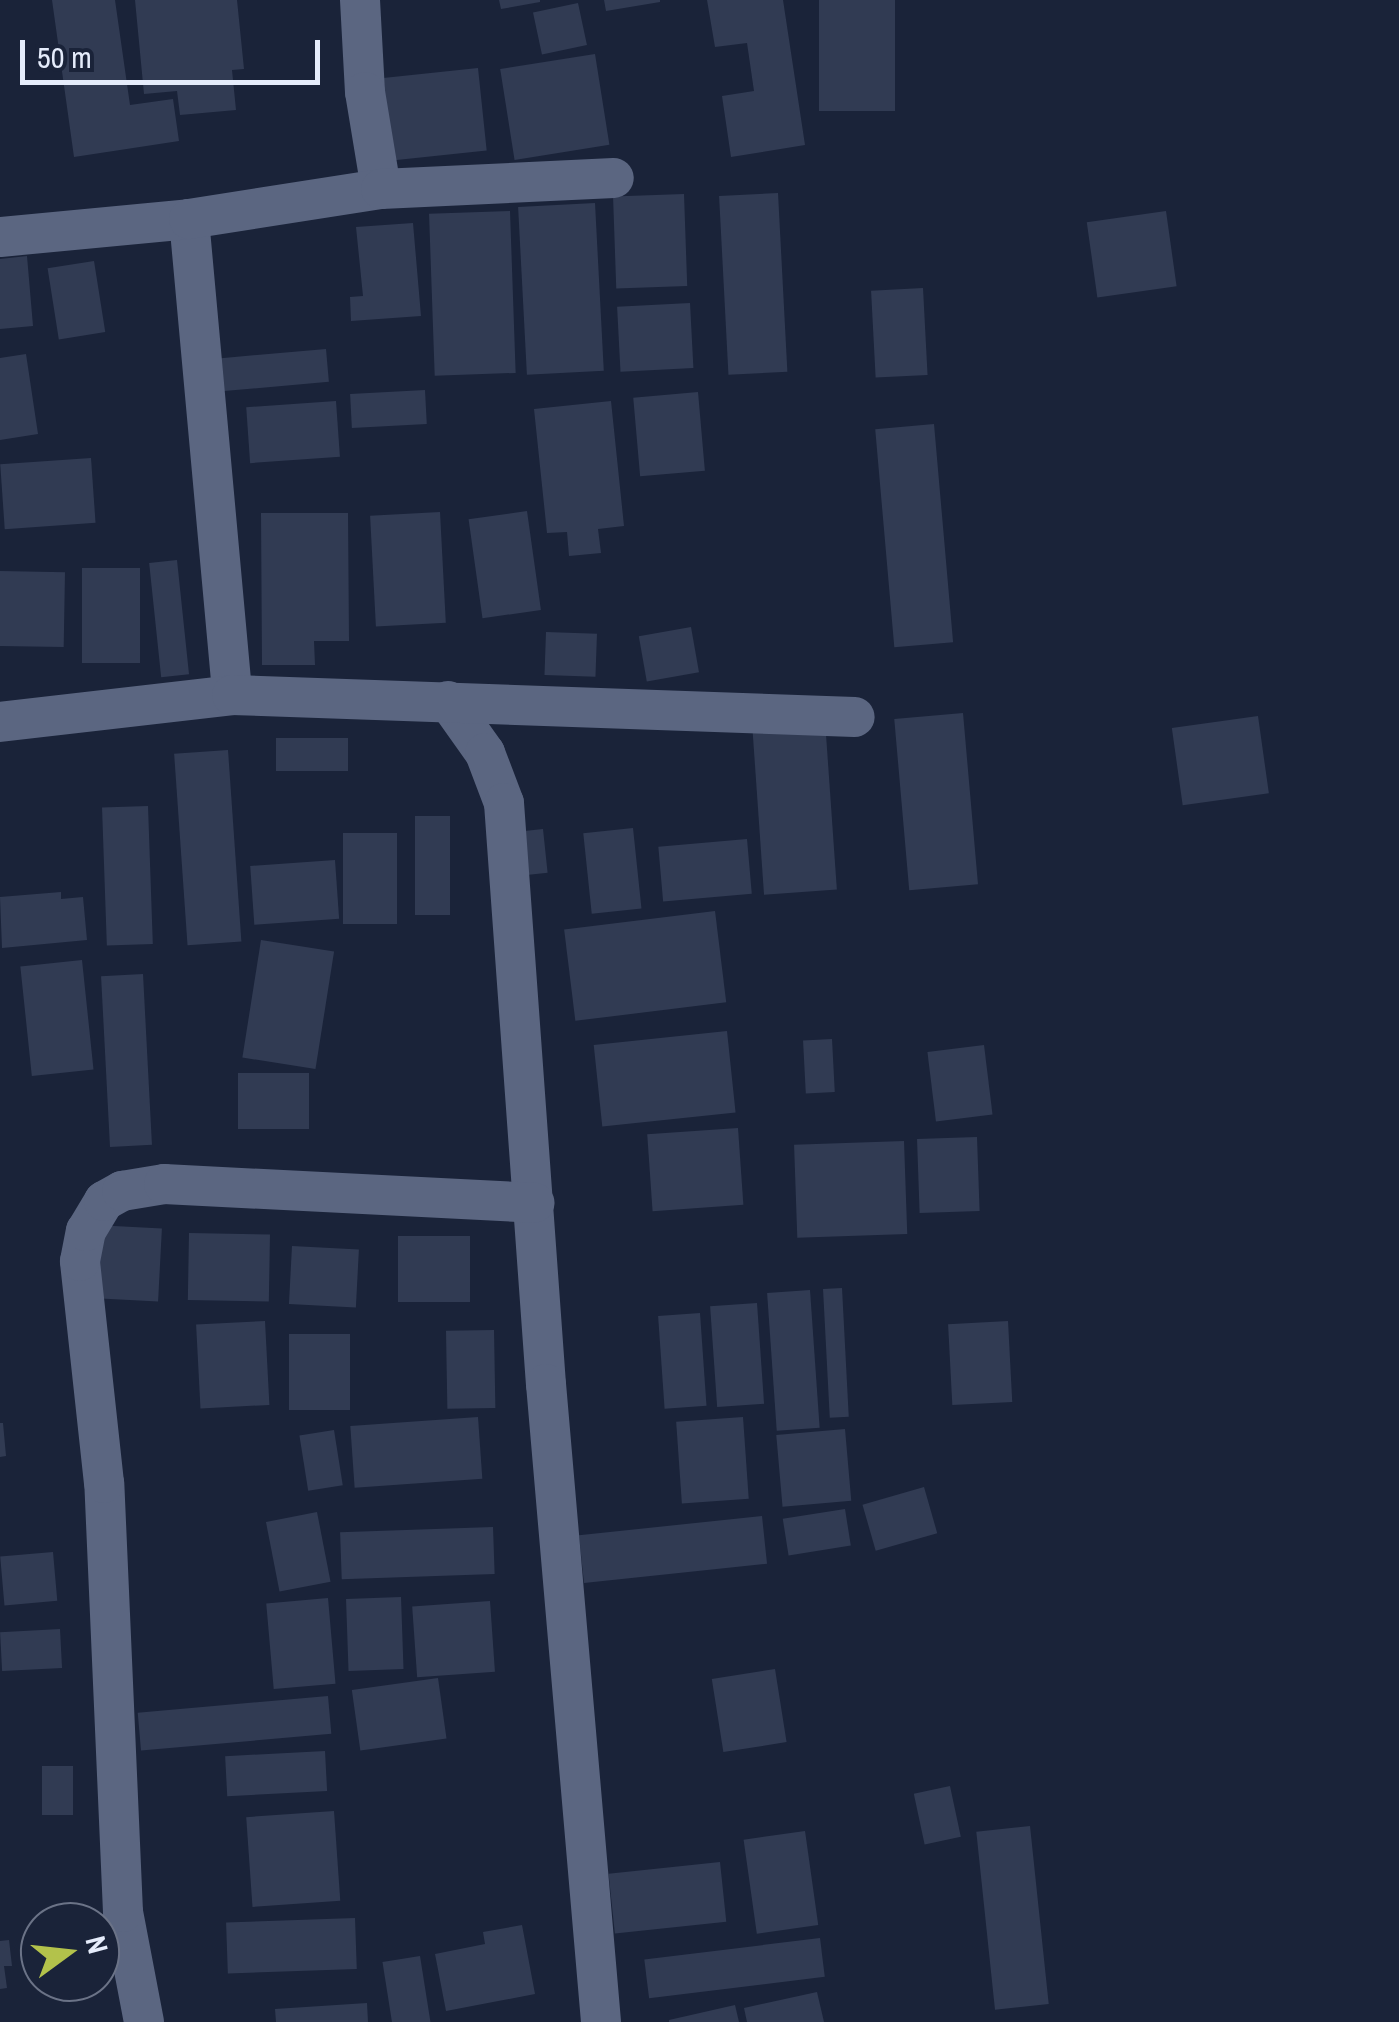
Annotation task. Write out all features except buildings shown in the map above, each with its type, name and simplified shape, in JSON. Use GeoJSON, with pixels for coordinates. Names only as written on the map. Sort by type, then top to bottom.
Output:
{"type":"FeatureCollection","features":[{"type":"Feature","properties":{"kind":"street"},"geometry":{"type":"LineString","coordinates":[[360,0],[366,92],[381,189]]}},
{"type":"Feature","properties":{"kind":"street"},"geometry":{"type":"LineString","coordinates":[[0,237],[189,219],[381,189],[614,178]]}},
{"type":"Feature","properties":{"kind":"street"},"geometry":{"type":"LineString","coordinates":[[189,219],[232,695]]}},
{"type":"Feature","properties":{"kind":"street"},"geometry":{"type":"LineString","coordinates":[[0,722],[232,695],[855,717]]}},
{"type":"Feature","properties":{"kind":"street"},"geometry":{"type":"LineString","coordinates":[[448,701],[485,753],[504,803],[601,2022]]}},
{"type":"Feature","properties":{"kind":"street"},"geometry":{"type":"LineString","coordinates":[[144,2022],[122,1912],[104,1483],[80,1262],[86,1231],[104,1201],[122,1192],[164,1184],[535,1203]]}}]}
